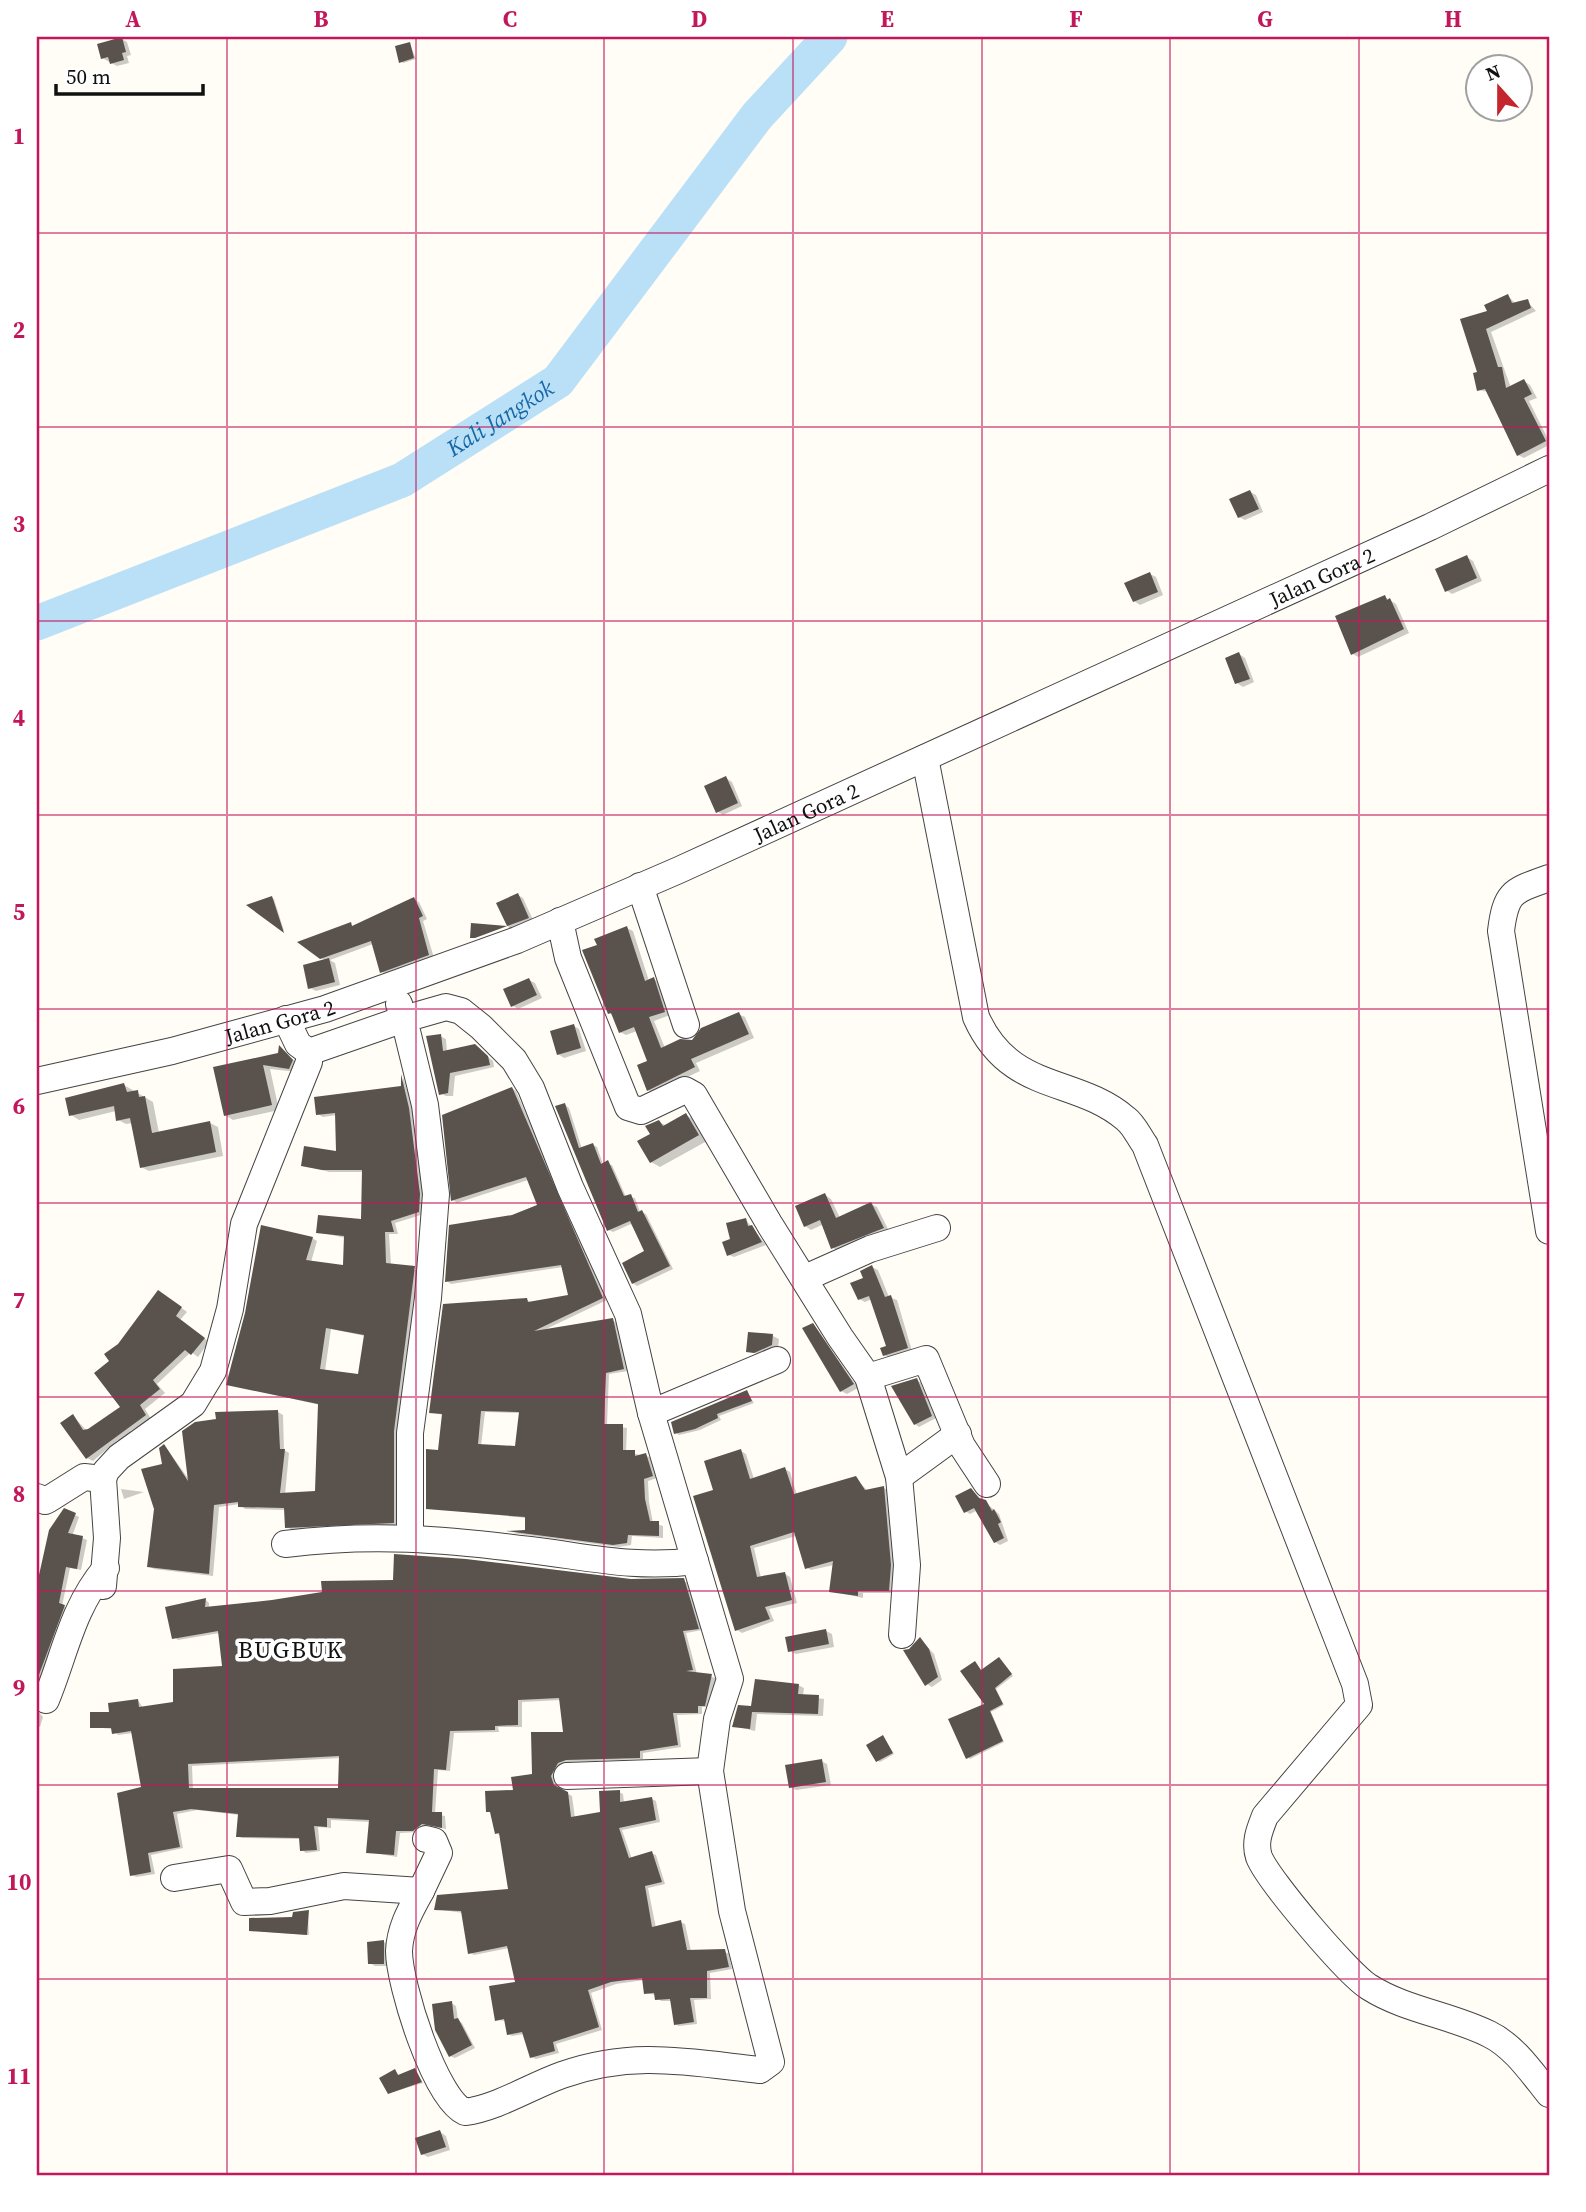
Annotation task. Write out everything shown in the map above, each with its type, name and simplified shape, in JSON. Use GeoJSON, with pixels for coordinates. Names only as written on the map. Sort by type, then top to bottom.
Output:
{"type":"FeatureCollection","features":[{"type":"Feature","properties":{"kind":"street","name":"Jalan Gora 2"},"geometry":{"type":"LineString","coordinates":[[37,1081],[172,1051],[391,987],[560,921],[925,758],[1418,532],[1549,468]]}},
{"type":"Feature","properties":{"kind":"street"},"geometry":{"type":"LineString","coordinates":[[925,758],[976,1017],[985,1036],[1020,1069],[1046,1084],[1112,1108],[1128,1121],[1145,1145],[1356,1684],[1359,1705],[1265,1816],[1257,1837],[1259,1856],[1271,1877],[1353,1975],[1389,1997],[1490,2034],[1514,2052],[1549,2094]]}},
{"type":"Feature","properties":{"kind":"street"},"geometry":{"type":"LineString","coordinates":[[1549,877],[1511,894],[1504,905],[1501,931],[1549,1231]]}},
{"type":"Feature","properties":{"kind":"street"},"geometry":{"type":"LineString","coordinates":[[639,886],[686,1025]]}},
{"type":"Feature","properties":{"kind":"street"},"geometry":{"type":"LineString","coordinates":[[560,921],[568,958],[628,1107],[641,1111],[685,1090],[692,1092],[741,1178],[868,1377],[899,1477],[906,1546],[902,1635]]}},
{"type":"Feature","properties":{"kind":"street"},"geometry":{"type":"LineString","coordinates":[[391,987],[404,1019],[425,1105],[436,1194],[428,1298],[410,1433],[410,1536]]}},
{"type":"Feature","properties":{"kind":"street"},"geometry":{"type":"LineString","coordinates":[[309,1052],[446,1007],[461,1011],[481,1027],[521,1071],[628,1314],[651,1413],[730,1679],[717,1719],[710,1771],[732,1911],[772,2055],[767,2067],[760,2070],[649,2058],[629,2059],[564,2074],[468,2112],[460,2109],[422,2044],[403,1989],[399,1950],[401,1932],[439,1853],[434,1842],[426,1839]]}},
{"type":"Feature","properties":{"kind":"street"},"geometry":{"type":"LineString","coordinates":[[286,1019],[298,1044],[309,1052]]}},
{"type":"Feature","properties":{"kind":"street"},"geometry":{"type":"LineString","coordinates":[[101,1596],[106,1569],[103,1479],[106,1471],[119,1457],[193,1404],[209,1380],[230,1309],[244,1224],[309,1062],[309,1052]]}},
{"type":"Feature","properties":{"kind":"street"},"geometry":{"type":"LineString","coordinates":[[805,1278],[870,1249],[937,1228]]}},
{"type":"Feature","properties":{"kind":"street"},"geometry":{"type":"LineString","coordinates":[[868,1377],[924,1358],[971,1464],[987,1485]]}},
{"type":"Feature","properties":{"kind":"street"},"geometry":{"type":"LineString","coordinates":[[651,1413],[777,1360]]}},
{"type":"Feature","properties":{"kind":"street"},"geometry":{"type":"LineString","coordinates":[[899,1477],[958,1434]]}},
{"type":"Feature","properties":{"kind":"street"},"geometry":{"type":"LineString","coordinates":[[37,1497],[45,1501],[83,1477],[103,1479]]}},
{"type":"Feature","properties":{"kind":"street"},"geometry":{"type":"LineString","coordinates":[[285,1544],[341,1538],[410,1536],[643,1566],[695,1561]]}},
{"type":"Feature","properties":{"kind":"street"},"geometry":{"type":"LineString","coordinates":[[46,1700],[75,1614],[82,1599],[106,1569]]}},
{"type":"Feature","properties":{"kind":"street"},"geometry":{"type":"LineString","coordinates":[[567,1776],[710,1771]]}},
{"type":"Feature","properties":{"kind":"street"},"geometry":{"type":"LineString","coordinates":[[174,1878],[229,1869],[244,1902],[270,1900],[344,1886],[421,1891]]}},
{"type":"Feature","properties":{"kind":"building"},"geometry":{"type":"Polygon","coordinates":[[[122,37],[126,52],[122,53],[124,60],[110,64],[108,57],[101,59],[97,44],[122,37]]]}},
{"type":"Feature","properties":{"kind":"building"},"geometry":{"type":"Polygon","coordinates":[[[410,42],[414,58],[399,63],[395,46],[410,42]]]}},
{"type":"Feature","properties":{"kind":"building"},"geometry":{"type":"Polygon","coordinates":[[[1508,294],[1512,303],[1528,299],[1531,308],[1486,329],[1498,367],[1502,367],[1506,388],[1524,379],[1532,394],[1524,398],[1546,441],[1517,456],[1485,389],[1477,391],[1473,373],[1477,372],[1460,319],[1487,311],[1484,305],[1508,294]]]}},
{"type":"Feature","properties":{"kind":"building"},"geometry":{"type":"Polygon","coordinates":[[[1250,490],[1259,509],[1238,518],[1229,499],[1250,490]]]}},
{"type":"Feature","properties":{"kind":"building"},"geometry":{"type":"Polygon","coordinates":[[[1467,555],[1477,578],[1445,592],[1435,569],[1467,555]]]}},
{"type":"Feature","properties":{"kind":"building"},"geometry":{"type":"Polygon","coordinates":[[[1150,572],[1158,592],[1133,602],[1124,583],[1150,572]]]}},
{"type":"Feature","properties":{"kind":"building"},"geometry":{"type":"Polygon","coordinates":[[[1385,595],[1387,600],[1390,598],[1404,629],[1351,655],[1335,616],[1385,595]]]}},
{"type":"Feature","properties":{"kind":"building"},"geometry":{"type":"Polygon","coordinates":[[[1239,652],[1250,679],[1235,684],[1225,658],[1239,652]]]}},
{"type":"Feature","properties":{"kind":"building"},"geometry":{"type":"Polygon","coordinates":[[[726,776],[738,803],[716,813],[704,786],[726,776]]]}},
{"type":"Feature","properties":{"kind":"building"},"geometry":{"type":"Polygon","coordinates":[[[518,893],[529,918],[475,938],[470,938],[471,923],[507,926],[496,903],[518,893]]]}},
{"type":"Feature","properties":{"kind":"building"},"geometry":{"type":"Polygon","coordinates":[[[272,896],[284,933],[246,905],[272,896]]]}},
{"type":"Feature","properties":{"kind":"building"},"geometry":{"type":"Polygon","coordinates":[[[414,897],[423,916],[419,918],[429,955],[380,973],[371,941],[320,959],[297,942],[351,922],[352,926],[414,897]]]}},
{"type":"Feature","properties":{"kind":"building"},"geometry":{"type":"Polygon","coordinates":[[[627,926],[645,981],[654,977],[665,1012],[649,1017],[661,1048],[680,1039],[692,1040],[701,1028],[739,1012],[749,1034],[691,1059],[695,1067],[647,1091],[637,1065],[647,1061],[634,1027],[619,1033],[611,1013],[608,1014],[582,950],[597,945],[594,939],[627,926]]]}},
{"type":"Feature","properties":{"kind":"building"},"geometry":{"type":"Polygon","coordinates":[[[329,958],[335,982],[308,989],[303,965],[329,958]]]}},
{"type":"Feature","properties":{"kind":"building"},"geometry":{"type":"Polygon","coordinates":[[[529,978],[537,995],[511,1007],[503,989],[529,978]]]}},
{"type":"Feature","properties":{"kind":"building"},"geometry":{"type":"Polygon","coordinates":[[[574,1024],[581,1048],[557,1055],[550,1031],[574,1024]]]}},
{"type":"Feature","properties":{"kind":"building"},"geometry":{"type":"Polygon","coordinates":[[[441,1034],[443,1051],[475,1044],[488,1056],[490,1065],[450,1073],[448,1093],[439,1095],[426,1036],[441,1034]]]}},
{"type":"Feature","properties":{"kind":"building"},"geometry":{"type":"Polygon","coordinates":[[[279,1045],[293,1060],[289,1069],[263,1065],[272,1105],[224,1116],[213,1067],[278,1053],[279,1045]]]}},
{"type":"Feature","properties":{"kind":"building"},"geometry":{"type":"Polygon","coordinates":[[[401,1074],[409,1108],[420,1194],[419,1212],[391,1221],[394,1232],[385,1232],[386,1263],[415,1266],[394,1431],[394,1523],[285,1528],[284,1508],[238,1507],[238,1502],[214,1505],[209,1574],[147,1567],[154,1509],[141,1469],[162,1464],[159,1448],[164,1444],[188,1481],[182,1431],[195,1422],[216,1419],[215,1412],[278,1410],[280,1449],[285,1449],[280,1493],[315,1491],[318,1404],[226,1385],[245,1313],[261,1225],[313,1237],[306,1260],[343,1265],[344,1236],[316,1233],[318,1215],[361,1219],[362,1170],[322,1170],[301,1166],[304,1146],[336,1151],[335,1113],[316,1115],[314,1097],[401,1086],[401,1074]],[[326,1328],[320,1369],[358,1374],[364,1335],[326,1328]]]}},
{"type":"Feature","properties":{"kind":"building"},"geometry":{"type":"Polygon","coordinates":[[[124,1083],[127,1092],[138,1090],[139,1097],[145,1096],[152,1133],[210,1121],[216,1152],[140,1168],[130,1118],[116,1121],[114,1106],[69,1116],[65,1098],[124,1083]]]}},
{"type":"Feature","properties":{"kind":"building"},"geometry":{"type":"Polygon","coordinates":[[[512,1087],[603,1298],[534,1331],[613,1318],[624,1369],[606,1373],[604,1424],[623,1424],[623,1450],[635,1450],[635,1456],[646,1453],[653,1476],[644,1479],[645,1499],[650,1521],[659,1521],[659,1536],[628,1535],[627,1543],[613,1545],[506,1531],[525,1530],[525,1517],[426,1509],[426,1449],[438,1450],[442,1414],[429,1413],[443,1304],[527,1298],[528,1302],[568,1295],[561,1265],[445,1282],[449,1225],[512,1215],[537,1205],[526,1177],[451,1201],[442,1115],[512,1087]],[[481,1411],[478,1444],[515,1446],[519,1412],[481,1411]]]}},
{"type":"Feature","properties":{"kind":"building"},"geometry":{"type":"Polygon","coordinates":[[[565,1103],[579,1148],[593,1143],[601,1164],[608,1160],[624,1196],[631,1194],[638,1212],[642,1210],[670,1266],[632,1284],[622,1263],[644,1251],[630,1221],[607,1231],[555,1106],[565,1103]]]}},
{"type":"Feature","properties":{"kind":"building"},"geometry":{"type":"Polygon","coordinates":[[[686,1113],[699,1135],[650,1163],[637,1141],[650,1134],[645,1126],[659,1120],[663,1126],[686,1113]]]}},
{"type":"Feature","properties":{"kind":"building"},"geometry":{"type":"Polygon","coordinates":[[[825,1193],[836,1218],[871,1202],[884,1228],[831,1249],[820,1220],[804,1227],[795,1206],[825,1193]]]}},
{"type":"Feature","properties":{"kind":"building"},"geometry":{"type":"Polygon","coordinates":[[[746,1218],[748,1226],[752,1225],[762,1242],[727,1256],[722,1242],[730,1239],[726,1223],[746,1218]]]}},
{"type":"Feature","properties":{"kind":"building"},"geometry":{"type":"Polygon","coordinates":[[[872,1265],[885,1297],[891,1295],[908,1348],[883,1356],[880,1348],[886,1346],[869,1296],[858,1300],[850,1283],[863,1278],[860,1271],[872,1265]]]}},
{"type":"Feature","properties":{"kind":"building"},"geometry":{"type":"Polygon","coordinates":[[[158,1290],[182,1307],[176,1316],[205,1338],[191,1355],[185,1350],[153,1380],[160,1389],[140,1405],[146,1415],[86,1459],[60,1423],[73,1414],[83,1430],[88,1429],[120,1407],[94,1373],[109,1361],[104,1354],[118,1344],[158,1290]]]}},
{"type":"Feature","properties":{"kind":"building"},"geometry":{"type":"Polygon","coordinates":[[[813,1323],[854,1384],[840,1392],[802,1328],[813,1323]]]}},
{"type":"Feature","properties":{"kind":"building"},"geometry":{"type":"Polygon","coordinates":[[[748,1332],[773,1334],[772,1345],[754,1353],[746,1352],[748,1332]]]}},
{"type":"Feature","properties":{"kind":"building"},"geometry":{"type":"Polygon","coordinates":[[[917,1378],[932,1416],[914,1425],[891,1386],[917,1378]]]}},
{"type":"Feature","properties":{"kind":"building"},"geometry":{"type":"Polygon","coordinates":[[[747,1390],[752,1401],[717,1414],[718,1418],[695,1429],[674,1434],[671,1422],[747,1390]]]}},
{"type":"Feature","properties":{"kind":"building"},"geometry":{"type":"Polygon","coordinates":[[[741,1449],[750,1479],[785,1467],[794,1494],[856,1476],[865,1490],[884,1486],[891,1565],[889,1591],[858,1591],[858,1596],[829,1592],[833,1561],[805,1569],[794,1532],[750,1546],[757,1577],[785,1572],[792,1600],[765,1607],[770,1619],[735,1631],[693,1496],[713,1490],[704,1461],[741,1449]]]}},
{"type":"Feature","properties":{"kind":"building"},"geometry":{"type":"Polygon","coordinates":[[[971,1488],[979,1498],[986,1500],[992,1511],[994,1509],[1001,1522],[998,1524],[1004,1538],[994,1543],[974,1508],[964,1513],[955,1496],[971,1488]]]}},
{"type":"Feature","properties":{"kind":"building"},"geometry":{"type":"Polygon","coordinates":[[[64,1508],[76,1513],[68,1533],[83,1536],[77,1569],[66,1567],[59,1603],[65,1605],[37,1680],[37,1584],[49,1530],[64,1508]]]}},
{"type":"Feature","properties":{"kind":"building"},"geometry":{"type":"Polygon","coordinates":[[[394,1554],[466,1559],[631,1579],[684,1578],[699,1629],[683,1631],[693,1670],[686,1671],[712,1674],[705,1706],[698,1706],[698,1713],[673,1713],[678,1745],[640,1751],[640,1758],[566,1760],[558,1763],[551,1776],[554,1785],[568,1792],[571,1817],[600,1812],[599,1791],[620,1790],[620,1802],[652,1797],[656,1820],[619,1828],[629,1858],[652,1851],[662,1882],[645,1886],[652,1927],[681,1920],[687,1950],[725,1949],[729,1967],[707,1971],[707,1998],[690,1998],[694,2022],[674,2025],[670,1999],[655,2000],[654,1993],[644,1994],[642,1978],[611,1982],[588,1990],[599,2027],[553,2042],[555,2051],[530,2058],[522,2032],[507,2035],[504,2019],[495,2021],[489,1986],[515,1982],[507,1946],[468,1954],[461,1911],[434,1910],[437,1895],[508,1889],[499,1833],[495,1834],[490,1812],[486,1812],[485,1791],[513,1790],[511,1777],[532,1774],[531,1732],[563,1732],[559,1698],[518,1700],[518,1725],[495,1726],[495,1730],[450,1731],[446,1770],[434,1769],[432,1812],[442,1812],[442,1828],[422,1824],[413,1831],[396,1831],[394,1855],[366,1853],[369,1820],[327,1818],[327,1827],[314,1826],[317,1850],[300,1851],[299,1838],[236,1837],[238,1814],[191,1809],[173,1812],[180,1847],[148,1853],[151,1872],[130,1876],[117,1793],[141,1787],[131,1731],[112,1734],[111,1728],[90,1728],[90,1712],[109,1712],[108,1703],[138,1699],[139,1707],[173,1702],[173,1669],[222,1666],[218,1631],[172,1639],[165,1607],[206,1598],[205,1607],[322,1592],[321,1581],[393,1580],[394,1554]],[[339,1756],[188,1764],[189,1788],[338,1788],[339,1756]]]}},
{"type":"Feature","properties":{"kind":"building"},"geometry":{"type":"Polygon","coordinates":[[[826,1629],[829,1644],[788,1652],[785,1637],[826,1629]]]}},
{"type":"Feature","properties":{"kind":"building"},"geometry":{"type":"Polygon","coordinates":[[[920,1637],[929,1649],[938,1677],[925,1686],[903,1650],[909,1649],[920,1637]]]}},
{"type":"Feature","properties":{"kind":"building"},"geometry":{"type":"Polygon","coordinates":[[[999,1657],[1012,1674],[995,1688],[1003,1704],[990,1711],[1003,1741],[966,1759],[948,1719],[984,1704],[960,1671],[975,1661],[981,1670],[999,1657]]]}},
{"type":"Feature","properties":{"kind":"building"},"geometry":{"type":"Polygon","coordinates":[[[755,1679],[799,1684],[798,1694],[819,1695],[818,1714],[752,1712],[750,1729],[732,1727],[738,1705],[751,1706],[755,1679]]]}},
{"type":"Feature","properties":{"kind":"building"},"geometry":{"type":"Polygon","coordinates":[[[883,1735],[893,1753],[876,1762],[866,1745],[883,1735]]]}},
{"type":"Feature","properties":{"kind":"building"},"geometry":{"type":"Polygon","coordinates":[[[822,1759],[826,1782],[789,1788],[785,1765],[822,1759]]]}},
{"type":"Feature","properties":{"kind":"building"},"geometry":{"type":"Polygon","coordinates":[[[309,1910],[307,1935],[249,1931],[249,1918],[292,1917],[293,1912],[309,1910]]]}},
{"type":"Feature","properties":{"kind":"building"},"geometry":{"type":"Polygon","coordinates":[[[384,1940],[384,1964],[368,1964],[367,1942],[384,1940]]]}},
{"type":"Feature","properties":{"kind":"building"},"geometry":{"type":"Polygon","coordinates":[[[452,2001],[454,2019],[458,2018],[472,2045],[449,2057],[435,2030],[432,2004],[452,2001]]]}},
{"type":"Feature","properties":{"kind":"building"},"geometry":{"type":"Polygon","coordinates":[[[415,2068],[422,2082],[388,2094],[379,2078],[395,2069],[398,2075],[415,2068]]]}},
{"type":"Feature","properties":{"kind":"building"},"geometry":{"type":"Polygon","coordinates":[[[440,2130],[446,2147],[421,2155],[415,2138],[440,2130]]]}},
{"type":"Feature","properties":{"kind":"waterway","name":"Kali Jangkok"},"geometry":{"type":"LineString","coordinates":[[37,623],[402,480],[558,381],[757,116],[830,37]]}},
{"type":"Feature","properties":{"kind":"district","name":"BUGBUK"},"geometry":{"type":"Point","coordinates":[291,1649]}}]}
